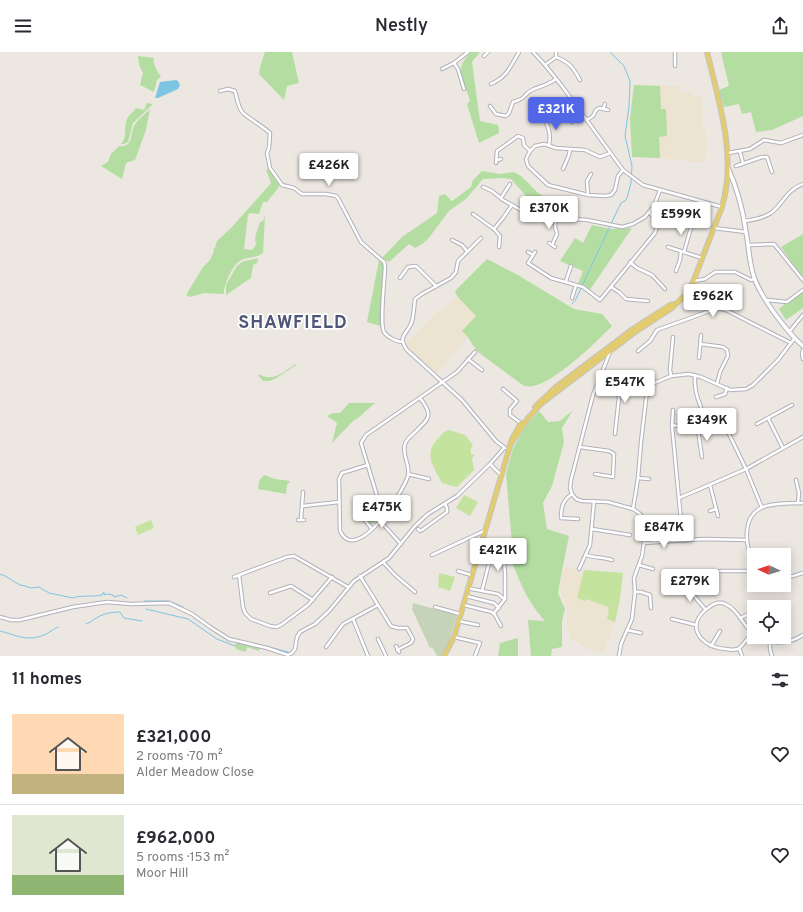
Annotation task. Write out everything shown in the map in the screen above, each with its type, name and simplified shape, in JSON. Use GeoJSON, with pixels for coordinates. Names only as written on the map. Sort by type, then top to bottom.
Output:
{"type":"FeatureCollection","features":[{"type":"Feature","properties":{"kind":"main road"},"geometry":{"type":"LineString","coordinates":[[444,656],[454,637],[510,446],[516,439],[522,424],[542,403],[598,358],[670,305],[678,303],[688,292],[693,282],[722,207],[727,183],[728,168],[720,102],[707,52]]}},
{"type":"Feature","properties":{"kind":"main road"},"geometry":{"type":"LineString","coordinates":[[598,358],[610,351],[647,322]]}},
{"type":"Feature","properties":{"kind":"street"},"geometry":{"type":"LineString","coordinates":[[460,52],[464,56]]}},
{"type":"Feature","properties":{"kind":"street"},"geometry":{"type":"LineString","coordinates":[[446,72],[443,68],[454,63],[468,52]]}},
{"type":"Feature","properties":{"kind":"street"},"geometry":{"type":"LineString","coordinates":[[484,56],[488,52]]}},
{"type":"Feature","properties":{"kind":"street"},"geometry":{"type":"LineString","coordinates":[[491,84],[500,80],[503,75],[510,71],[519,52]]}},
{"type":"Feature","properties":{"kind":"street"},"geometry":{"type":"LineString","coordinates":[[533,52],[556,79],[623,170],[629,175],[643,184],[660,190],[722,207]]}},
{"type":"Feature","properties":{"kind":"street"},"geometry":{"type":"LineString","coordinates":[[556,52],[556,57]]}},
{"type":"Feature","properties":{"kind":"street"},"geometry":{"type":"LineString","coordinates":[[675,52],[675,66]]}},
{"type":"Feature","properties":{"kind":"street"},"geometry":{"type":"LineString","coordinates":[[545,65],[556,57]]}},
{"type":"Feature","properties":{"kind":"street"},"geometry":{"type":"LineString","coordinates":[[556,57],[571,65],[580,80]]}},
{"type":"Feature","properties":{"kind":"street"},"geometry":{"type":"LineString","coordinates":[[454,63],[458,69],[464,89]]}},
{"type":"Feature","properties":{"kind":"street"},"geometry":{"type":"LineString","coordinates":[[490,106],[496,114],[506,116],[509,113],[512,100],[522,99],[532,90],[544,86],[556,79]]}},
{"type":"Feature","properties":{"kind":"street"},"geometry":{"type":"LineString","coordinates":[[220,91],[228,89],[235,91],[238,103],[243,113],[259,123],[270,133],[267,153],[270,168],[282,184],[294,188],[302,194],[326,194],[336,196],[338,198],[361,242],[384,262],[383,329],[385,334],[398,342],[403,343]]}},
{"type":"Feature","properties":{"kind":"street"},"geometry":{"type":"LineString","coordinates":[[603,109],[605,104]]}},
{"type":"Feature","properties":{"kind":"street"},"geometry":{"type":"LineString","coordinates":[[587,120],[593,116],[596,110],[600,108],[608,110]]}},
{"type":"Feature","properties":{"kind":"street"},"geometry":{"type":"LineString","coordinates":[[548,145],[550,138],[548,126],[543,120],[552,111]]}},
{"type":"Feature","properties":{"kind":"street"},"geometry":{"type":"LineString","coordinates":[[572,122],[576,113],[580,111]]}},
{"type":"Feature","properties":{"kind":"street"},"geometry":{"type":"LineString","coordinates":[[573,118],[579,121]]}},
{"type":"Feature","properties":{"kind":"street"},"geometry":{"type":"LineString","coordinates":[[496,163],[497,151],[518,136],[521,135],[524,145],[530,151]]}},
{"type":"Feature","properties":{"kind":"street"},"geometry":{"type":"LineString","coordinates":[[727,153],[740,152],[750,149],[764,140],[781,143],[803,136]]}},
{"type":"Feature","properties":{"kind":"street"},"geometry":{"type":"LineString","coordinates":[[610,153],[604,157],[600,157],[585,150],[556,148],[539,144],[527,155],[527,163],[548,185],[588,195],[611,195],[615,190],[618,176],[623,170]]}},
{"type":"Feature","properties":{"kind":"street"},"geometry":{"type":"LineString","coordinates":[[563,169],[563,164],[569,155],[570,149]]}},
{"type":"Feature","properties":{"kind":"street"},"geometry":{"type":"LineString","coordinates":[[740,152],[743,163]]}},
{"type":"Feature","properties":{"kind":"street"},"geometry":{"type":"LineString","coordinates":[[736,166],[762,157],[767,157],[772,172]]}},
{"type":"Feature","properties":{"kind":"street"},"geometry":{"type":"LineString","coordinates":[[497,160],[501,159]]}},
{"type":"Feature","properties":{"kind":"street"},"geometry":{"type":"LineString","coordinates":[[728,168],[735,184],[747,232],[754,279],[766,300],[794,339],[803,346]]}},
{"type":"Feature","properties":{"kind":"street"},"geometry":{"type":"LineString","coordinates":[[588,195],[587,181],[591,174]]}},
{"type":"Feature","properties":{"kind":"street"},"geometry":{"type":"LineString","coordinates":[[727,183],[735,184]]}},
{"type":"Feature","properties":{"kind":"street"},"geometry":{"type":"LineString","coordinates":[[500,198],[510,184]]}},
{"type":"Feature","properties":{"kind":"street"},"geometry":{"type":"LineString","coordinates":[[744,221],[758,219],[770,214],[792,189],[803,184]]}},
{"type":"Feature","properties":{"kind":"street"},"geometry":{"type":"LineString","coordinates":[[483,187],[537,219],[549,217],[595,221],[622,227],[633,224],[645,217],[654,206],[660,190]]}},
{"type":"Feature","properties":{"kind":"street"},"geometry":{"type":"LineString","coordinates":[[494,229],[512,205]]}},
{"type":"Feature","properties":{"kind":"street"},"geometry":{"type":"LineString","coordinates":[[649,212],[656,219],[671,222],[677,218],[678,210],[684,212]]}},
{"type":"Feature","properties":{"kind":"street"},"geometry":{"type":"LineString","coordinates":[[473,214],[494,229],[500,236],[499,247]]}},
{"type":"Feature","properties":{"kind":"street"},"geometry":{"type":"LineString","coordinates":[[555,247],[550,244],[557,234],[555,227],[556,218]]}},
{"type":"Feature","properties":{"kind":"street"},"geometry":{"type":"LineString","coordinates":[[528,263],[552,278],[584,287],[600,300],[655,233],[657,227],[656,219]]}},
{"type":"Feature","properties":{"kind":"street"},"geometry":{"type":"LineString","coordinates":[[676,271],[692,224]]}},
{"type":"Feature","properties":{"kind":"street"},"geometry":{"type":"LineString","coordinates":[[714,228],[747,232]]}},
{"type":"Feature","properties":{"kind":"street"},"geometry":{"type":"LineString","coordinates":[[481,238],[458,261],[456,272],[451,278],[415,299],[412,323],[403,336],[403,343],[407,350],[462,400],[496,441],[504,448]]}},
{"type":"Feature","properties":{"kind":"street"},"geometry":{"type":"LineString","coordinates":[[452,240],[462,245],[467,251]]}},
{"type":"Feature","properties":{"kind":"street"},"geometry":{"type":"LineString","coordinates":[[748,245],[774,244],[803,280]]}},
{"type":"Feature","properties":{"kind":"street"},"geometry":{"type":"LineString","coordinates":[[668,247],[702,258]]}},
{"type":"Feature","properties":{"kind":"street"},"geometry":{"type":"LineString","coordinates":[[526,266],[534,254],[528,252]]}},
{"type":"Feature","properties":{"kind":"street"},"geometry":{"type":"LineString","coordinates":[[630,262],[637,268],[652,274],[665,290]]}},
{"type":"Feature","properties":{"kind":"street"},"geometry":{"type":"LineString","coordinates":[[400,278],[408,267],[416,266],[436,286]]}},
{"type":"Feature","properties":{"kind":"street"},"geometry":{"type":"LineString","coordinates":[[566,281],[571,266]]}},
{"type":"Feature","properties":{"kind":"street"},"geometry":{"type":"LineString","coordinates":[[693,282],[705,279],[715,272],[735,272],[751,280],[754,279]]}},
{"type":"Feature","properties":{"kind":"street"},"geometry":{"type":"LineString","coordinates":[[652,282],[656,279]]}},
{"type":"Feature","properties":{"kind":"street"},"geometry":{"type":"LineString","coordinates":[[572,298],[572,294],[578,286]]}},
{"type":"Feature","properties":{"kind":"street"},"geometry":{"type":"LineString","coordinates":[[611,287],[620,292],[626,299],[648,301]]}},
{"type":"Feature","properties":{"kind":"street"},"geometry":{"type":"LineString","coordinates":[[766,300],[787,302],[803,290]]}},
{"type":"Feature","properties":{"kind":"street"},"geometry":{"type":"LineString","coordinates":[[638,351],[650,341],[657,330],[718,308],[726,310],[790,343]]}},
{"type":"Feature","properties":{"kind":"street"},"geometry":{"type":"LineString","coordinates":[[789,332],[803,315]]}},
{"type":"Feature","properties":{"kind":"street"},"geometry":{"type":"LineString","coordinates":[[699,358],[701,335]]}},
{"type":"Feature","properties":{"kind":"street"},"geometry":{"type":"LineString","coordinates":[[671,376],[670,370],[673,337]]}},
{"type":"Feature","properties":{"kind":"street"},"geometry":{"type":"LineString","coordinates":[[632,509],[638,478],[648,388],[658,381],[671,376],[689,374],[737,391],[746,389],[778,360],[794,339]]}},
{"type":"Feature","properties":{"kind":"street"},"geometry":{"type":"LineString","coordinates":[[701,344],[723,347],[727,350],[728,356],[720,372],[717,384]]}},
{"type":"Feature","properties":{"kind":"street"},"geometry":{"type":"LineString","coordinates":[[803,350],[803,359]]}},
{"type":"Feature","properties":{"kind":"street"},"geometry":{"type":"LineString","coordinates":[[610,351],[593,395],[570,488],[576,499],[608,502],[632,509],[639,513],[645,520],[646,530],[642,556],[634,578],[635,592],[632,619],[621,644],[619,656]]}},
{"type":"Feature","properties":{"kind":"street"},"geometry":{"type":"LineString","coordinates":[[390,506],[378,499],[361,443],[366,435],[457,372],[474,352]]}},
{"type":"Feature","properties":{"kind":"street"},"geometry":{"type":"LineString","coordinates":[[598,358],[603,364],[603,369]]}},
{"type":"Feature","properties":{"kind":"street"},"geometry":{"type":"LineString","coordinates":[[468,359],[482,370]]}},
{"type":"Feature","properties":{"kind":"street"},"geometry":{"type":"LineString","coordinates":[[695,375],[694,386],[696,397],[701,407]]}},
{"type":"Feature","properties":{"kind":"street"},"geometry":{"type":"LineString","coordinates":[[615,434],[620,388],[623,385],[644,386],[648,388]]}},
{"type":"Feature","properties":{"kind":"street"},"geometry":{"type":"LineString","coordinates":[[716,397],[725,394],[727,388]]}},
{"type":"Feature","properties":{"kind":"street"},"geometry":{"type":"LineString","coordinates":[[503,389],[517,401],[510,409],[510,415],[522,424]]}},
{"type":"Feature","properties":{"kind":"street"},"geometry":{"type":"LineString","coordinates":[[368,465],[342,473],[339,479],[340,531],[343,536],[353,540],[359,540],[365,536],[380,521],[405,482],[408,474],[408,465],[404,449],[405,442],[426,421],[429,414],[428,408],[420,398]]}},
{"type":"Feature","properties":{"kind":"street"},"geometry":{"type":"LineString","coordinates":[[757,424],[792,405]]}},
{"type":"Feature","properties":{"kind":"street"},"geometry":{"type":"LineString","coordinates":[[673,410],[672,425],[683,541]]}},
{"type":"Feature","properties":{"kind":"street"},"geometry":{"type":"LineString","coordinates":[[718,411],[746,469],[762,508]]}},
{"type":"Feature","properties":{"kind":"street"},"geometry":{"type":"LineString","coordinates":[[768,418],[783,448]]}},
{"type":"Feature","properties":{"kind":"street"},"geometry":{"type":"LineString","coordinates":[[672,425],[698,430],[723,421]]}},
{"type":"Feature","properties":{"kind":"street"},"geometry":{"type":"LineString","coordinates":[[698,430],[702,457]]}},
{"type":"Feature","properties":{"kind":"street"},"geometry":{"type":"LineString","coordinates":[[679,498],[746,469],[803,437]]}},
{"type":"Feature","properties":{"kind":"street"},"geometry":{"type":"LineString","coordinates":[[0,617],[11,620],[20,620],[72,607],[107,602],[131,604],[169,603],[192,614],[229,639],[288,655],[295,650],[299,634],[315,624],[329,611],[348,587],[360,576],[389,558],[414,526],[428,514],[457,496],[504,448],[510,446]]}},
{"type":"Feature","properties":{"kind":"street"},"geometry":{"type":"LineString","coordinates":[[580,447],[609,450],[614,454],[614,477],[595,474]]}},
{"type":"Feature","properties":{"kind":"street"},"geometry":{"type":"LineString","coordinates":[[490,464],[501,475]]}},
{"type":"Feature","properties":{"kind":"street"},"geometry":{"type":"LineString","coordinates":[[408,474],[429,479]]}},
{"type":"Feature","properties":{"kind":"street"},"geometry":{"type":"LineString","coordinates":[[638,478],[649,480]]}},
{"type":"Feature","properties":{"kind":"street"},"geometry":{"type":"LineString","coordinates":[[796,480],[799,492],[798,503]]}},
{"type":"Feature","properties":{"kind":"street"},"geometry":{"type":"LineString","coordinates":[[710,485],[718,516]]}},
{"type":"Feature","properties":{"kind":"street"},"geometry":{"type":"LineString","coordinates":[[301,520],[303,492]]}},
{"type":"Feature","properties":{"kind":"street"},"geometry":{"type":"LineString","coordinates":[[572,494],[564,502],[561,508],[561,518],[578,519]]}},
{"type":"Feature","properties":{"kind":"street"},"geometry":{"type":"LineString","coordinates":[[372,529],[364,519],[364,513],[378,499]]}},
{"type":"Feature","properties":{"kind":"street"},"geometry":{"type":"LineString","coordinates":[[579,569],[590,545],[594,501]]}},
{"type":"Feature","properties":{"kind":"street"},"geometry":{"type":"LineString","coordinates":[[303,506],[340,502]]}},
{"type":"Feature","properties":{"kind":"street"},"geometry":{"type":"LineString","coordinates":[[749,548],[747,531],[750,521],[762,508],[803,503]]}},
{"type":"Feature","properties":{"kind":"street"},"geometry":{"type":"LineString","coordinates":[[418,529],[420,531],[422,530],[447,512],[445,504]]}},
{"type":"Feature","properties":{"kind":"street"},"geometry":{"type":"LineString","coordinates":[[710,511],[716,509]]}},
{"type":"Feature","properties":{"kind":"street"},"geometry":{"type":"LineString","coordinates":[[380,521],[401,544]]}},
{"type":"Feature","properties":{"kind":"street"},"geometry":{"type":"LineString","coordinates":[[592,529],[630,535]]}},
{"type":"Feature","properties":{"kind":"street"},"geometry":{"type":"LineString","coordinates":[[432,555],[484,531]]}},
{"type":"Feature","properties":{"kind":"street"},"geometry":{"type":"LineString","coordinates":[[644,543],[704,540],[747,540]]}},
{"type":"Feature","properties":{"kind":"street"},"geometry":{"type":"LineString","coordinates":[[478,552],[504,561],[505,599],[499,608],[493,613]]}},
{"type":"Feature","properties":{"kind":"street"},"geometry":{"type":"LineString","coordinates":[[586,555],[612,560]]}},
{"type":"Feature","properties":{"kind":"street"},"geometry":{"type":"LineString","coordinates":[[234,577],[287,557],[294,556],[348,587]]}},
{"type":"Feature","properties":{"kind":"street"},"geometry":{"type":"LineString","coordinates":[[482,591],[491,556]]}},
{"type":"Feature","properties":{"kind":"street"},"geometry":{"type":"LineString","coordinates":[[383,562],[395,575],[415,592]]}},
{"type":"Feature","properties":{"kind":"street"},"geometry":{"type":"LineString","coordinates":[[639,565],[653,568]]}},
{"type":"Feature","properties":{"kind":"street"},"geometry":{"type":"LineString","coordinates":[[458,571],[471,575]]}},
{"type":"Feature","properties":{"kind":"street"},"geometry":{"type":"LineString","coordinates":[[720,571],[747,571]]}},
{"type":"Feature","properties":{"kind":"street"},"geometry":{"type":"LineString","coordinates":[[791,576],[803,572]]}},
{"type":"Feature","properties":{"kind":"street"},"geometry":{"type":"LineString","coordinates":[[239,575],[245,613],[251,618],[276,627],[282,625],[302,610],[313,600],[332,577]]}},
{"type":"Feature","properties":{"kind":"street"},"geometry":{"type":"LineString","coordinates":[[360,576],[391,626],[407,628],[413,639],[411,643],[397,649]]}},
{"type":"Feature","properties":{"kind":"street"},"geometry":{"type":"LineString","coordinates":[[272,594],[291,586],[313,600]]}},
{"type":"Feature","properties":{"kind":"street"},"geometry":{"type":"LineString","coordinates":[[468,588],[498,594],[505,599]]}},
{"type":"Feature","properties":{"kind":"street"},"geometry":{"type":"LineString","coordinates":[[679,591],[694,596],[706,609]]}},
{"type":"Feature","properties":{"kind":"street"},"geometry":{"type":"LineString","coordinates":[[635,592],[650,595],[651,608]]}},
{"type":"Feature","properties":{"kind":"street"},"geometry":{"type":"LineString","coordinates":[[465,596],[494,603],[499,608]]}},
{"type":"Feature","properties":{"kind":"street"},"geometry":{"type":"LineString","coordinates":[[747,626],[731,607],[723,603],[716,603],[706,609],[696,625],[697,634],[710,646],[733,650],[739,648],[747,639]]}},
{"type":"Feature","properties":{"kind":"street"},"geometry":{"type":"LineString","coordinates":[[326,647],[343,624],[378,605]]}},
{"type":"Feature","properties":{"kind":"street"},"geometry":{"type":"LineString","coordinates":[[463,605],[493,613],[501,626]]}},
{"type":"Feature","properties":{"kind":"street"},"geometry":{"type":"LineString","coordinates":[[435,606],[460,614]]}},
{"type":"Feature","properties":{"kind":"street"},"geometry":{"type":"LineString","coordinates":[[740,618],[747,615]]}},
{"type":"Feature","properties":{"kind":"street"},"geometry":{"type":"LineString","coordinates":[[353,619],[368,656]]}},
{"type":"Feature","properties":{"kind":"street"},"geometry":{"type":"LineString","coordinates":[[672,619],[696,625]]}},
{"type":"Feature","properties":{"kind":"street"},"geometry":{"type":"LineString","coordinates":[[458,621],[478,625]]}},
{"type":"Feature","properties":{"kind":"street"},"geometry":{"type":"LineString","coordinates":[[627,630],[641,633]]}},
{"type":"Feature","properties":{"kind":"street"},"geometry":{"type":"LineString","coordinates":[[710,646],[720,631]]}},
{"type":"Feature","properties":{"kind":"street"},"geometry":{"type":"LineString","coordinates":[[791,640],[803,635]]}},
{"type":"Feature","properties":{"kind":"street"},"geometry":{"type":"LineString","coordinates":[[454,637],[480,643],[475,656]]}},
{"type":"Feature","properties":{"kind":"street"},"geometry":{"type":"LineString","coordinates":[[378,639],[386,656]]}},
{"type":"Feature","properties":{"kind":"street"},"geometry":{"type":"LineString","coordinates":[[770,644],[772,656]]}},
{"type":"Feature","properties":{"kind":"street"},"geometry":{"type":"LineString","coordinates":[[739,648],[742,656]]}},
{"type":"Feature","properties":{"kind":"shaded area"},"geometry":{"type":"Polygon","coordinates":[[[634,85],[680,86],[682,93],[690,91],[692,97],[702,96],[703,130],[706,131],[707,144],[704,163],[660,158],[632,157],[630,119],[634,85]]]}},
{"type":"Feature","properties":{"kind":"shaded area"},"geometry":{"type":"Polygon","coordinates":[[[457,296],[477,316],[468,337],[437,373],[408,348],[406,341],[413,337],[439,309],[442,311],[457,296]]]}},
{"type":"Feature","properties":{"kind":"shaded area"},"geometry":{"type":"Polygon","coordinates":[[[565,567],[576,569],[576,571],[584,570],[623,573],[619,608],[604,651],[592,651],[570,638],[567,627],[567,609],[560,591],[561,578],[565,567]]]}},
{"type":"Feature","properties":{"kind":"green space"},"geometry":{"type":"Polygon","coordinates":[[[265,52],[292,52],[299,83],[287,86],[284,100],[259,74],[265,52]]]}},
{"type":"Feature","properties":{"kind":"green space"},"geometry":{"type":"Polygon","coordinates":[[[471,52],[480,52],[472,62],[480,121],[498,125],[499,133],[479,143],[467,104],[470,101],[461,70],[465,58],[471,52]]]}},
{"type":"Feature","properties":{"kind":"green space"},"geometry":{"type":"Polygon","coordinates":[[[803,52],[803,116],[772,130],[756,132],[751,112],[742,114],[739,104],[724,107],[719,90],[729,86],[721,53],[803,52]]]}},
{"type":"Feature","properties":{"kind":"green space"},"geometry":{"type":"Polygon","coordinates":[[[138,56],[154,58],[155,65],[161,77],[157,80],[154,92],[140,85],[143,73],[139,65],[138,56]]]}},
{"type":"Feature","properties":{"kind":"green space"},"geometry":{"type":"Polygon","coordinates":[[[634,85],[660,86],[661,109],[666,109],[667,136],[659,137],[660,158],[632,157],[630,119],[634,85]]]}},
{"type":"Feature","properties":{"kind":"green space"},"geometry":{"type":"Polygon","coordinates":[[[147,103],[153,104],[133,123],[128,142],[121,144],[124,138],[128,117],[136,108],[144,110],[147,103]]]}},
{"type":"Feature","properties":{"kind":"green space"},"geometry":{"type":"Polygon","coordinates":[[[150,109],[146,130],[135,160],[126,163],[122,179],[101,166],[108,162],[111,154],[119,146],[124,146],[129,143],[135,124],[150,109]]]}},
{"type":"Feature","properties":{"kind":"green space"},"geometry":{"type":"Polygon","coordinates":[[[270,168],[279,187],[267,202],[263,202],[259,214],[250,213],[248,215],[244,249],[252,250],[256,245],[255,237],[260,222],[263,221],[265,215],[263,253],[238,262],[229,276],[224,294],[204,293],[190,297],[186,295],[203,267],[210,260],[217,241],[231,228],[271,183],[266,170],[270,168]]]}},
{"type":"Feature","properties":{"kind":"green space"},"geometry":{"type":"Polygon","coordinates":[[[482,171],[500,174],[514,172],[521,176],[538,193],[551,201],[545,203],[527,197],[511,179],[483,179],[466,199],[449,211],[428,239],[422,244],[415,248],[409,244],[389,262],[382,258],[402,237],[437,213],[439,196],[445,194],[452,201],[471,187],[473,180],[482,171]]]}},
{"type":"Feature","properties":{"kind":"green space"},"geometry":{"type":"Polygon","coordinates":[[[592,225],[611,229],[632,228],[589,291],[583,285],[578,284],[583,271],[560,261],[575,238],[583,243],[592,225]]]}},
{"type":"Feature","properties":{"kind":"green space"},"geometry":{"type":"Polygon","coordinates":[[[803,234],[803,279],[781,247],[803,234]]]}},
{"type":"Feature","properties":{"kind":"green space"},"geometry":{"type":"Polygon","coordinates":[[[258,258],[257,263],[253,265],[251,278],[226,295],[226,285],[237,266],[242,262],[258,258]]]}},
{"type":"Feature","properties":{"kind":"green space"},"geometry":{"type":"Polygon","coordinates":[[[487,259],[516,274],[574,309],[602,314],[612,326],[596,342],[553,377],[543,383],[532,386],[524,386],[478,352],[462,331],[476,316],[457,296],[455,291],[487,259]]]}},
{"type":"Feature","properties":{"kind":"green space"},"geometry":{"type":"Polygon","coordinates":[[[379,260],[383,264],[384,270],[380,326],[367,322],[379,260]]]}},
{"type":"Feature","properties":{"kind":"green space"},"geometry":{"type":"Polygon","coordinates":[[[803,290],[803,308],[786,320],[779,309],[803,290]]]}},
{"type":"Feature","properties":{"kind":"green space"},"geometry":{"type":"Polygon","coordinates":[[[295,364],[296,365],[275,379],[269,381],[263,381],[257,374],[266,377],[274,377],[282,374],[295,364]]]}},
{"type":"Feature","properties":{"kind":"green space"},"geometry":{"type":"Polygon","coordinates":[[[349,403],[375,403],[353,421],[332,443],[337,423],[327,416],[333,413],[340,413],[349,403]]]}},
{"type":"Feature","properties":{"kind":"green space"},"geometry":{"type":"Polygon","coordinates":[[[573,410],[562,428],[564,442],[552,486],[543,503],[547,529],[569,536],[558,593],[565,609],[562,621],[562,647],[552,649],[551,656],[531,656],[528,620],[545,621],[521,585],[511,560],[513,555],[506,474],[513,448],[527,424],[539,411],[548,422],[560,421],[573,410]]]}},
{"type":"Feature","properties":{"kind":"green space"},"geometry":{"type":"Polygon","coordinates":[[[449,430],[465,435],[473,445],[471,448],[471,454],[475,455],[472,458],[474,470],[457,487],[442,483],[433,466],[430,455],[434,444],[443,433],[449,430]]]}},
{"type":"Feature","properties":{"kind":"green space"},"geometry":{"type":"Polygon","coordinates":[[[264,475],[275,479],[290,481],[287,485],[286,494],[258,489],[259,481],[264,475]]]}},
{"type":"Feature","properties":{"kind":"green space"},"geometry":{"type":"Polygon","coordinates":[[[464,495],[478,502],[470,516],[456,508],[464,495]]]}},
{"type":"Feature","properties":{"kind":"green space"},"geometry":{"type":"Polygon","coordinates":[[[377,501],[383,505],[383,511],[375,522],[370,525],[364,518],[364,513],[377,501]]]}},
{"type":"Feature","properties":{"kind":"green space"},"geometry":{"type":"Polygon","coordinates":[[[151,520],[154,528],[138,535],[135,527],[151,520]]]}},
{"type":"Feature","properties":{"kind":"green space"},"geometry":{"type":"Polygon","coordinates":[[[584,570],[623,573],[615,622],[607,619],[609,607],[586,599],[585,601],[577,598],[584,570]]]}},
{"type":"Feature","properties":{"kind":"green space"},"geometry":{"type":"Polygon","coordinates":[[[439,573],[455,577],[450,591],[438,587],[439,573]]]}},
{"type":"Feature","properties":{"kind":"green space"},"geometry":{"type":"Polygon","coordinates":[[[413,603],[457,615],[449,641],[441,656],[437,656],[432,647],[430,648],[412,609],[413,603]]]}},
{"type":"Feature","properties":{"kind":"green space"},"geometry":{"type":"Polygon","coordinates":[[[518,638],[518,656],[498,656],[500,643],[518,638]]]}},
{"type":"Feature","properties":{"kind":"green space"},"geometry":{"type":"Polygon","coordinates":[[[237,642],[260,648],[259,651],[247,647],[246,652],[236,649],[235,645],[237,642]]]}},
{"type":"Feature","properties":{"kind":"water"},"geometry":{"type":"Polygon","coordinates":[[[176,80],[180,85],[178,89],[155,98],[160,82],[176,80]]]}},
{"type":"Feature","properties":{"kind":"waterway"},"geometry":{"type":"LineString","coordinates":[[572,304],[576,299],[621,203],[627,198],[631,183],[632,166],[625,136],[629,107],[630,81],[624,66],[610,52]]}},
{"type":"Feature","properties":{"kind":"waterway"},"geometry":{"type":"LineString","coordinates":[[0,574],[20,585],[31,588],[39,587],[49,593],[73,598],[102,595],[104,592],[104,595],[113,595],[114,597],[121,595],[127,598]]}},
{"type":"Feature","properties":{"kind":"waterway"},"geometry":{"type":"LineString","coordinates":[[144,601],[169,601],[183,607]]}},
{"type":"Feature","properties":{"kind":"waterway"},"geometry":{"type":"LineString","coordinates":[[146,609],[188,619],[217,639],[235,646]]}},
{"type":"Feature","properties":{"kind":"waterway"},"geometry":{"type":"LineString","coordinates":[[86,624],[102,615],[117,612],[120,612],[124,618],[142,621]]}},
{"type":"Feature","properties":{"kind":"waterway"},"geometry":{"type":"LineString","coordinates":[[0,631],[32,638],[44,635],[58,627]]}},
{"type":"Feature","properties":{"kind":"waterway"},"geometry":{"type":"LineString","coordinates":[[233,639],[258,645]]}},
{"type":"Feature","properties":{"kind":"waterway"},"geometry":{"type":"LineString","coordinates":[[269,647],[288,652]]}},
{"type":"Feature","properties":{"kind":"district","name":"SHAWFIELD"},"geometry":{"type":"Point","coordinates":[293,322]}}]}
